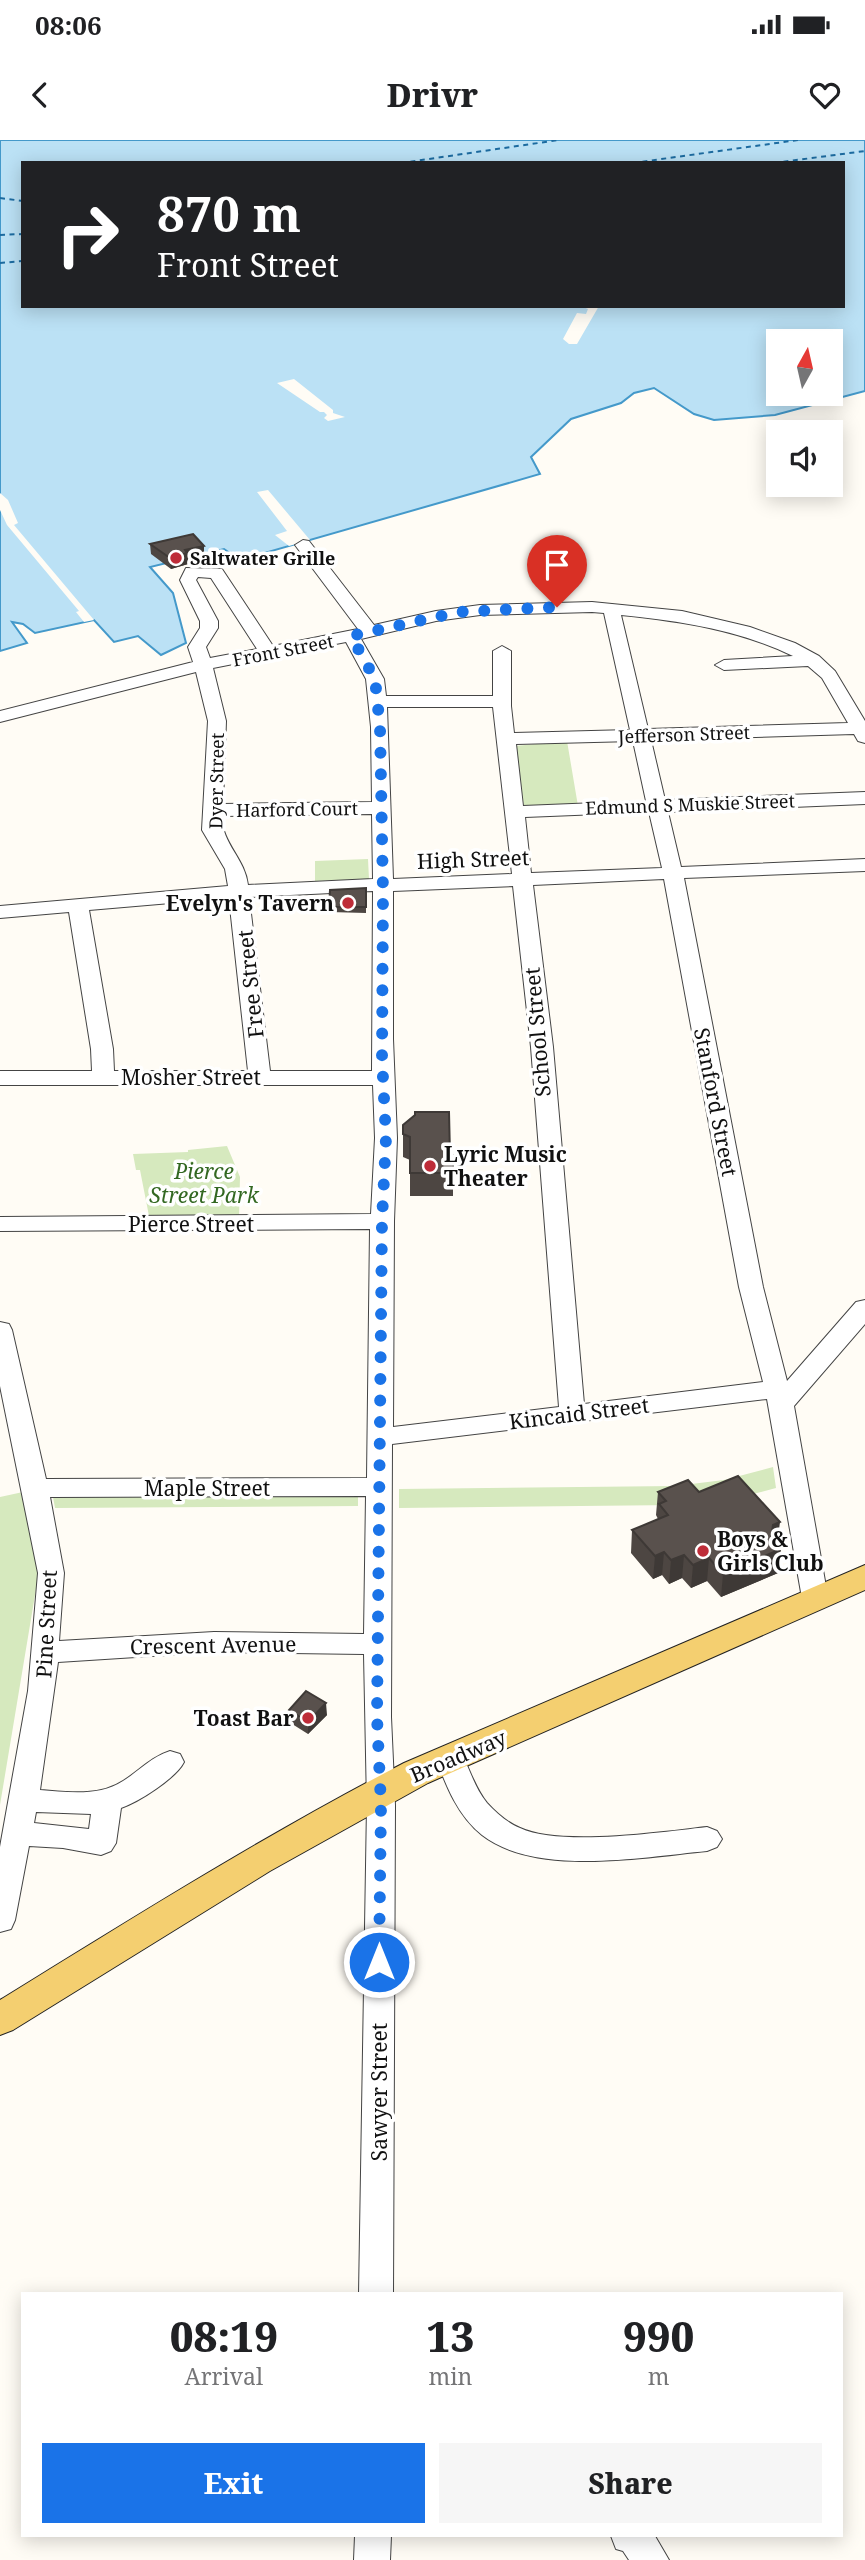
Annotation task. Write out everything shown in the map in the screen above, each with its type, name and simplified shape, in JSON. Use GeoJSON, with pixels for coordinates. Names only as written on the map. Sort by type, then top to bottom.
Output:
{"type":"FeatureCollection","features":[{"type":"Feature","properties":{"kind":"main road","name":"Broadway"},"geometry":{"type":"LineString","coordinates":[[0,2019],[276,1848],[380,1790],[865,1577]]}},
{"type":"Feature","properties":{"kind":"street","name":"Sawyer Street"},"geometry":{"type":"LineString","coordinates":[[303,545],[360,633],[375,679],[378,702],[383,886],[382,1078],[386,1138],[382,1220],[377,1717],[380,1790],[376,2292]]}},
{"type":"Feature","properties":{"kind":"street","name":"Dyer Street"},"geometry":{"type":"LineString","coordinates":[[240,891],[231,858],[212,830],[217,721],[197,647],[209,628],[209,621],[188,580],[192,572],[216,573],[268,652]]}},
{"type":"Feature","properties":{"kind":"street","name":"Front Street"},"geometry":{"type":"LineString","coordinates":[[0,717],[107,687],[204,665],[436,616],[480,610],[611,608],[682,616],[779,642],[813,660]]}},
{"type":"Feature","properties":{"kind":"street","name":"Stanford Street"},"geometry":{"type":"LineString","coordinates":[[611,608],[673,874],[751,1287],[779,1397],[816,1598]]}},
{"type":"Feature","properties":{"kind":"street","name":"School Street"},"geometry":{"type":"LineString","coordinates":[[502,651],[502,701],[520,839],[520,880],[542,1047],[541,1079],[567,1329],[572,1414]]}},
{"type":"Feature","properties":{"kind":"street"},"geometry":{"type":"LineString","coordinates":[[724,665],[813,660],[834,682],[863,732]]}},
{"type":"Feature","properties":{"kind":"street"},"geometry":{"type":"LineString","coordinates":[[378,702],[502,701]]}},
{"type":"Feature","properties":{"kind":"street","name":"Jefferson Street"},"geometry":{"type":"LineString","coordinates":[[507,739],[863,732]]}},
{"type":"Feature","properties":{"kind":"street","name":"Edmund S Muskie Street"},"geometry":{"type":"LineString","coordinates":[[515,812],[865,798]]}},
{"type":"Feature","properties":{"kind":"street","name":"Harford Court"},"geometry":{"type":"LineString","coordinates":[[213,810],[381,808]]}},
{"type":"Feature","properties":{"kind":"street","name":"High Street"},"geometry":{"type":"LineString","coordinates":[[0,912],[240,891],[865,865]]}},
{"type":"Feature","properties":{"kind":"street","name":"Free Street"},"geometry":{"type":"LineString","coordinates":[[240,891],[260,1077]]}},
{"type":"Feature","properties":{"kind":"street"},"geometry":{"type":"LineString","coordinates":[[78,905],[101,1038],[103,1078]]}},
{"type":"Feature","properties":{"kind":"street","name":"Mosher Street"},"geometry":{"type":"LineString","coordinates":[[0,1078],[382,1078]]}},
{"type":"Feature","properties":{"kind":"street","name":"Pierce Street"},"geometry":{"type":"LineString","coordinates":[[0,1224],[268,1224],[382,1220]]}},
{"type":"Feature","properties":{"kind":"street"},"geometry":{"type":"LineString","coordinates":[[779,1397],[865,1308]]}},
{"type":"Feature","properties":{"kind":"street","name":"Pine Street"},"geometry":{"type":"LineString","coordinates":[[0,1330],[36,1488],[51,1573],[47,1652],[24,1800],[0,1920]]}},
{"type":"Feature","properties":{"kind":"street","name":"Kincaid Street"},"geometry":{"type":"LineString","coordinates":[[381,1437],[572,1414],[779,1397]]}},
{"type":"Feature","properties":{"kind":"street","name":"Maple Street"},"geometry":{"type":"LineString","coordinates":[[36,1488],[380,1487]]}},
{"type":"Feature","properties":{"kind":"street","name":"Crescent Avenue"},"geometry":{"type":"LineString","coordinates":[[47,1652],[214,1642],[379,1644]]}},
{"type":"Feature","properties":{"kind":"street"},"geometry":{"type":"LineString","coordinates":[[450,1758],[458,1785],[467,1801],[491,1826],[523,1844],[558,1850],[707,1839]]}},
{"type":"Feature","properties":{"kind":"street"},"geometry":{"type":"LineString","coordinates":[[24,1800],[108,1801],[121,1796],[170,1762]]}},
{"type":"Feature","properties":{"kind":"street"},"geometry":{"type":"LineString","coordinates":[[17,1834],[63,1836],[101,1843],[108,1801]]}},
{"type":"Feature","properties":{"kind":"street"},"geometry":{"type":"LineString","coordinates":[[373,2537],[373,2560]]}},
{"type":"Feature","properties":{"kind":"street"},"geometry":{"type":"LineString","coordinates":[[631,2537],[651,2560]]}},
{"type":"Feature","properties":{"kind":"green space"},"geometry":{"type":"Polygon","coordinates":[[[567,741],[578,806],[524,806],[515,746],[567,741]]]}},
{"type":"Feature","properties":{"kind":"green space"},"geometry":{"type":"Polygon","coordinates":[[[368,859],[369,879],[315,881],[315,861],[368,859]]]}},
{"type":"Feature","properties":{"kind":"green space","name":"Pierce Street Park"},"geometry":{"type":"Polygon","coordinates":[[[227,1146],[240,1177],[239,1218],[149,1216],[140,1170],[136,1170],[133,1154],[188,1152],[227,1146]]]}},
{"type":"Feature","properties":{"kind":"green space"},"geometry":{"type":"Polygon","coordinates":[[[773,1467],[776,1488],[677,1505],[399,1508],[399,1489],[675,1486],[724,1480],[773,1467]]]}},
{"type":"Feature","properties":{"kind":"green space"},"geometry":{"type":"Polygon","coordinates":[[[23,1492],[40,1565],[0,1805],[0,1497],[23,1492]]]}},
{"type":"Feature","properties":{"kind":"green space"},"geometry":{"type":"Polygon","coordinates":[[[358,1495],[358,1506],[55,1508],[53,1497],[358,1495]]]}},
{"type":"Feature","properties":{"kind":"water"},"geometry":{"type":"Polygon","coordinates":[[[0,140],[865,140],[865,391],[844,397],[844,329],[766,329],[766,406],[809,406],[775,415],[714,420],[694,414],[654,388],[634,393],[621,403],[571,419],[531,457],[540,474],[240,560],[224,549],[150,567],[173,593],[186,643],[161,655],[138,636],[114,642],[94,620],[35,633],[23,624],[12,622],[27,643],[0,651],[0,140]]]}},
{"type":"Feature","properties":{"kind":"pier"},"geometry":{"type":"Polygon","coordinates":[[[586,308],[598,308],[577,344],[569,344],[563,339],[577,313],[586,314],[588,309],[586,308]]]}},
{"type":"Feature","properties":{"kind":"pier"},"geometry":{"type":"Polygon","coordinates":[[[294,379],[333,410],[333,413],[345,417],[328,421],[324,418],[327,415],[324,412],[320,412],[277,383],[294,379]]]}},
{"type":"Feature","properties":{"kind":"pier"},"geometry":{"type":"Polygon","coordinates":[[[268,490],[310,540],[289,546],[275,535],[287,531],[257,492],[268,490]]]}},
{"type":"Feature","properties":{"kind":"pier"},"geometry":{"type":"Polygon","coordinates":[[[0,493],[8,500],[18,523],[14,525],[94,620],[84,622],[76,612],[79,611],[7,525],[0,510],[0,493]]]}},
{"type":"Feature","properties":{"kind":"building"},"geometry":{"type":"Polygon","coordinates":[[[193,534],[204,546],[185,550],[187,553],[170,558],[150,544],[193,534]]]}},
{"type":"Feature","properties":{"kind":"building","name":"Evelyn's Tavern"},"geometry":{"type":"Polygon","coordinates":[[[366,888],[366,907],[329,907],[330,890],[366,888]]]}},
{"type":"Feature","properties":{"kind":"building"},"geometry":{"type":"Polygon","coordinates":[[[415,1112],[449,1112],[453,1173],[410,1173],[410,1137],[403,1134],[403,1125],[415,1112]]]}},
{"type":"Feature","properties":{"kind":"building","name":"Boys & Girls Club"},"geometry":{"type":"Polygon","coordinates":[[[738,1476],[780,1522],[773,1525],[771,1538],[781,1549],[723,1574],[709,1558],[693,1565],[684,1555],[671,1560],[664,1552],[655,1556],[632,1530],[668,1515],[659,1504],[666,1501],[658,1492],[688,1480],[699,1492],[738,1476]]]}},
{"type":"Feature","properties":{"kind":"building"},"geometry":{"type":"Polygon","coordinates":[[[306,1691],[326,1703],[308,1722],[289,1710],[306,1691]]]}},
{"type":"Feature","properties":{"kind":"ferry route"},"geometry":{"type":"LineString","coordinates":[[415,161],[559,140]]}},
{"type":"Feature","properties":{"kind":"ferry route"},"geometry":{"type":"LineString","coordinates":[[647,161],[798,140]]}},
{"type":"Feature","properties":{"kind":"ferry route"},"geometry":{"type":"LineString","coordinates":[[789,161],[865,151]]}},
{"type":"Feature","properties":{"kind":"ferry route"},"geometry":{"type":"LineString","coordinates":[[0,198],[21,201]]}},
{"type":"Feature","properties":{"kind":"ferry route"},"geometry":{"type":"LineString","coordinates":[[0,235],[21,234]]}},
{"type":"Feature","properties":{"kind":"ferry route"},"geometry":{"type":"LineString","coordinates":[[0,263],[21,261]]}},
{"type":"Feature","properties":{"kind":"place","name":"Saltwater Grille"},"geometry":{"type":"Point","coordinates":[176,558]}},
{"type":"Feature","properties":{"kind":"place","name":"Evelyn's Tavern"},"geometry":{"type":"Point","coordinates":[348,903]}},
{"type":"Feature","properties":{"kind":"place","name":"Lyric Music Theater"},"geometry":{"type":"Point","coordinates":[430,1166]}},
{"type":"Feature","properties":{"kind":"place","name":"Boys & Girls Club"},"geometry":{"type":"Point","coordinates":[703,1551]}},
{"type":"Feature","properties":{"kind":"place","name":"Toast Bar"},"geometry":{"type":"Point","coordinates":[308,1718]}},
{"type":"Feature","properties":{"kind":"route"},"geometry":{"type":"LineString","coordinates":[[379,1962],[381,1805],[377,1717],[382,1220],[386,1138],[382,1078],[381,770],[375,679],[351,636],[459,612],[557,607]]}}]}
